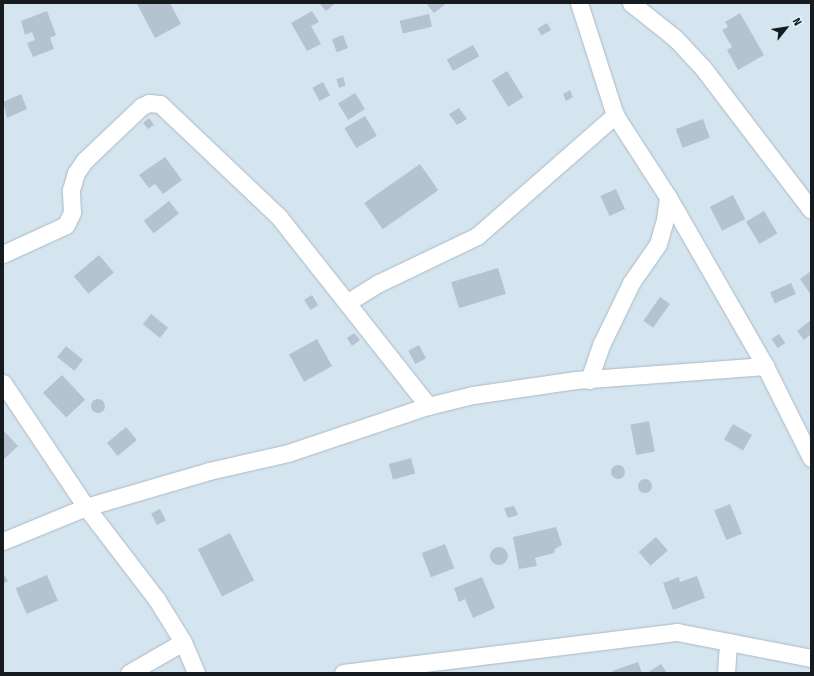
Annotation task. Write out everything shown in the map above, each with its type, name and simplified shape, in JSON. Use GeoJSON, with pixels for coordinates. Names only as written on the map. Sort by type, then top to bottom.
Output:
{"type":"FeatureCollection","features":[{"type":"Feature","properties":{"kind":"street"},"geometry":{"type":"LineString","coordinates":[[579,3],[615,115],[668,197],[765,366],[811,458]]}},
{"type":"Feature","properties":{"kind":"street"},"geometry":{"type":"LineString","coordinates":[[631,3],[675,38],[703,68],[811,210]]}},
{"type":"Feature","properties":{"kind":"street"},"geometry":{"type":"LineString","coordinates":[[3,254],[66,225],[72,212],[71,190],[76,173],[84,161],[142,106],[149,103],[160,104],[260,197],[348,302],[428,406]]}},
{"type":"Feature","properties":{"kind":"street"},"geometry":{"type":"LineString","coordinates":[[348,302],[379,282],[477,236],[615,115]]}},
{"type":"Feature","properties":{"kind":"street"},"geometry":{"type":"LineString","coordinates":[[589,380],[602,343],[631,283],[658,244],[665,220],[668,197]]}},
{"type":"Feature","properties":{"kind":"street"},"geometry":{"type":"LineString","coordinates":[[3,541],[86,507],[209,471],[288,453],[428,406],[511,389],[589,380],[765,366]]}},
{"type":"Feature","properties":{"kind":"street"},"geometry":{"type":"LineString","coordinates":[[3,383],[86,507],[157,600],[183,642],[196,673]]}},
{"type":"Feature","properties":{"kind":"street"},"geometry":{"type":"LineString","coordinates":[[343,673],[677,632],[811,658]]}},
{"type":"Feature","properties":{"kind":"street"},"geometry":{"type":"LineString","coordinates":[[129,673],[183,642]]}},
{"type":"Feature","properties":{"kind":"street"},"geometry":{"type":"LineString","coordinates":[[726,673],[728,642]]}},
{"type":"Feature","properties":{"kind":"building"},"geometry":{"type":"Polygon","coordinates":[[[170,3],[181,24],[155,38],[137,4],[170,3]]]}},
{"type":"Feature","properties":{"kind":"building"},"geometry":{"type":"Polygon","coordinates":[[[319,3],[336,3],[326,11],[319,3]]]}},
{"type":"Feature","properties":{"kind":"building"},"geometry":{"type":"Polygon","coordinates":[[[426,3],[447,3],[434,13],[426,3]]]}},
{"type":"Feature","properties":{"kind":"building"},"geometry":{"type":"Polygon","coordinates":[[[47,11],[56,35],[50,38],[54,49],[33,57],[27,43],[35,40],[32,32],[25,35],[21,21],[47,11]]]}},
{"type":"Feature","properties":{"kind":"building"},"geometry":{"type":"Polygon","coordinates":[[[312,11],[319,22],[311,26],[321,44],[307,51],[291,23],[312,11]]]}},
{"type":"Feature","properties":{"kind":"building"},"geometry":{"type":"Polygon","coordinates":[[[740,13],[764,55],[738,70],[727,50],[732,47],[722,30],[728,27],[725,22],[740,13]]]}},
{"type":"Feature","properties":{"kind":"building"},"geometry":{"type":"Polygon","coordinates":[[[429,14],[432,27],[403,33],[400,21],[429,14]]]}},
{"type":"Feature","properties":{"kind":"building"},"geometry":{"type":"Polygon","coordinates":[[[547,23],[551,30],[541,35],[537,28],[547,23]]]}},
{"type":"Feature","properties":{"kind":"building"},"geometry":{"type":"Polygon","coordinates":[[[343,35],[348,48],[337,52],[332,39],[343,35]]]}},
{"type":"Feature","properties":{"kind":"building"},"geometry":{"type":"Polygon","coordinates":[[[473,45],[479,56],[453,71],[447,60],[473,45]]]}},
{"type":"Feature","properties":{"kind":"building"},"geometry":{"type":"Polygon","coordinates":[[[507,71],[523,97],[508,107],[492,81],[507,71]]]}},
{"type":"Feature","properties":{"kind":"building"},"geometry":{"type":"Polygon","coordinates":[[[343,77],[346,86],[339,88],[336,79],[343,77]]]}},
{"type":"Feature","properties":{"kind":"building"},"geometry":{"type":"Polygon","coordinates":[[[323,82],[330,95],[319,101],[312,88],[323,82]]]}},
{"type":"Feature","properties":{"kind":"building"},"geometry":{"type":"Polygon","coordinates":[[[570,90],[573,97],[566,101],[563,94],[570,90]]]}},
{"type":"Feature","properties":{"kind":"building"},"geometry":{"type":"Polygon","coordinates":[[[355,93],[365,109],[348,120],[338,104],[355,93]]]}},
{"type":"Feature","properties":{"kind":"building"},"geometry":{"type":"Polygon","coordinates":[[[21,94],[27,109],[7,118],[3,102],[21,94]]]}},
{"type":"Feature","properties":{"kind":"building"},"geometry":{"type":"Polygon","coordinates":[[[459,108],[467,119],[457,125],[449,114],[459,108]]]}},
{"type":"Feature","properties":{"kind":"building"},"geometry":{"type":"Polygon","coordinates":[[[365,116],[377,136],[356,148],[344,128],[365,116]]]}},
{"type":"Feature","properties":{"kind":"building"},"geometry":{"type":"Polygon","coordinates":[[[149,118],[154,125],[148,129],[143,123],[149,118]]]}},
{"type":"Feature","properties":{"kind":"building"},"geometry":{"type":"Polygon","coordinates":[[[703,119],[710,138],[683,148],[676,129],[703,119]]]}},
{"type":"Feature","properties":{"kind":"building"},"geometry":{"type":"Polygon","coordinates":[[[165,157],[182,180],[163,194],[155,184],[149,188],[139,175],[165,157]]]}},
{"type":"Feature","properties":{"kind":"building"},"geometry":{"type":"Polygon","coordinates":[[[420,164],[438,190],[383,229],[364,203],[420,164]]]}},
{"type":"Feature","properties":{"kind":"building"},"geometry":{"type":"Polygon","coordinates":[[[616,189],[625,209],[609,216],[600,196],[616,189]]]}},
{"type":"Feature","properties":{"kind":"building"},"geometry":{"type":"Polygon","coordinates":[[[733,195],[745,219],[722,231],[710,207],[733,195]]]}},
{"type":"Feature","properties":{"kind":"building"},"geometry":{"type":"Polygon","coordinates":[[[169,201],[179,214],[154,233],[144,221],[169,201]]]}},
{"type":"Feature","properties":{"kind":"building"},"geometry":{"type":"Polygon","coordinates":[[[764,211],[777,233],[759,244],[746,222],[764,211]]]}},
{"type":"Feature","properties":{"kind":"building"},"geometry":{"type":"Polygon","coordinates":[[[99,255],[114,273],[89,294],[74,276],[99,255]]]}},
{"type":"Feature","properties":{"kind":"building"},"geometry":{"type":"Polygon","coordinates":[[[498,268],[506,294],[459,308],[451,282],[498,268]]]}},
{"type":"Feature","properties":{"kind":"building"},"geometry":{"type":"Polygon","coordinates":[[[811,271],[811,295],[800,279],[811,271]]]}},
{"type":"Feature","properties":{"kind":"building"},"geometry":{"type":"Polygon","coordinates":[[[791,283],[796,294],[775,303],[770,292],[791,283]]]}},
{"type":"Feature","properties":{"kind":"building"},"geometry":{"type":"Polygon","coordinates":[[[312,295],[318,305],[310,310],[304,300],[312,295]]]}},
{"type":"Feature","properties":{"kind":"building"},"geometry":{"type":"Polygon","coordinates":[[[660,297],[670,304],[653,328],[643,321],[660,297]]]}},
{"type":"Feature","properties":{"kind":"building"},"geometry":{"type":"Polygon","coordinates":[[[151,314],[168,328],[160,338],[143,324],[151,314]]]}},
{"type":"Feature","properties":{"kind":"building"},"geometry":{"type":"Polygon","coordinates":[[[811,320],[811,334],[804,340],[797,331],[811,320]]]}},
{"type":"Feature","properties":{"kind":"building"},"geometry":{"type":"Polygon","coordinates":[[[354,333],[360,340],[352,346],[347,338],[354,333]]]}},
{"type":"Feature","properties":{"kind":"building"},"geometry":{"type":"Polygon","coordinates":[[[779,334],[785,343],[778,348],[772,339],[779,334]]]}},
{"type":"Feature","properties":{"kind":"building"},"geometry":{"type":"Polygon","coordinates":[[[317,339],[332,366],[304,382],[289,355],[317,339]]]}},
{"type":"Feature","properties":{"kind":"building"},"geometry":{"type":"Polygon","coordinates":[[[419,345],[426,358],[415,364],[408,351],[419,345]]]}},
{"type":"Feature","properties":{"kind":"building"},"geometry":{"type":"Polygon","coordinates":[[[66,346],[83,360],[74,371],[57,357],[66,346]]]}},
{"type":"Feature","properties":{"kind":"building"},"geometry":{"type":"Polygon","coordinates":[[[62,375],[85,400],[66,418],[43,393],[62,375]]]}},
{"type":"Feature","properties":{"kind":"building"},"geometry":{"type":"Polygon","coordinates":[[[95,399],[101,399],[105,403],[105,409],[101,413],[95,413],[91,409],[91,403],[95,399]]]}},
{"type":"Feature","properties":{"kind":"building"},"geometry":{"type":"Polygon","coordinates":[[[649,421],[655,451],[636,455],[630,425],[649,421]]]}},
{"type":"Feature","properties":{"kind":"building"},"geometry":{"type":"Polygon","coordinates":[[[733,424],[752,435],[743,451],[724,440],[733,424]]]}},
{"type":"Feature","properties":{"kind":"building"},"geometry":{"type":"Polygon","coordinates":[[[126,427],[137,440],[118,456],[107,443],[126,427]]]}},
{"type":"Feature","properties":{"kind":"building"},"geometry":{"type":"Polygon","coordinates":[[[3,430],[18,446],[3,460],[3,430]]]}},
{"type":"Feature","properties":{"kind":"building"},"geometry":{"type":"Polygon","coordinates":[[[411,458],[415,473],[393,479],[389,464],[411,458]]]}},
{"type":"Feature","properties":{"kind":"building"},"geometry":{"type":"Polygon","coordinates":[[[618,465],[623,467],[625,472],[623,477],[618,479],[613,477],[611,472],[613,467],[618,465]]]}},
{"type":"Feature","properties":{"kind":"building"},"geometry":{"type":"Polygon","coordinates":[[[642,479],[648,479],[652,483],[652,489],[648,493],[642,493],[638,489],[638,483],[642,479]]]}},
{"type":"Feature","properties":{"kind":"building"},"geometry":{"type":"Polygon","coordinates":[[[730,504],[742,534],[726,540],[714,510],[730,504]]]}},
{"type":"Feature","properties":{"kind":"building"},"geometry":{"type":"Polygon","coordinates":[[[514,506],[518,515],[508,518],[504,508],[514,506]]]}},
{"type":"Feature","properties":{"kind":"building"},"geometry":{"type":"Polygon","coordinates":[[[160,509],[166,521],[157,525],[151,514],[160,509]]]}},
{"type":"Feature","properties":{"kind":"building"},"geometry":{"type":"Polygon","coordinates":[[[556,527],[562,545],[555,549],[554,553],[535,558],[537,566],[519,569],[513,537],[556,527]]]}},
{"type":"Feature","properties":{"kind":"building"},"geometry":{"type":"Polygon","coordinates":[[[230,533],[254,580],[222,597],[198,549],[230,533]]]}},
{"type":"Feature","properties":{"kind":"building"},"geometry":{"type":"Polygon","coordinates":[[[656,537],[668,551],[650,566],[639,552],[656,537]]]}},
{"type":"Feature","properties":{"kind":"building"},"geometry":{"type":"Polygon","coordinates":[[[445,544],[454,568],[431,577],[422,553],[445,544]]]}},
{"type":"Feature","properties":{"kind":"building"},"geometry":{"type":"Polygon","coordinates":[[[499,547],[505,550],[508,556],[505,562],[499,565],[493,562],[490,556],[493,550],[499,547]]]}},
{"type":"Feature","properties":{"kind":"building"},"geometry":{"type":"Polygon","coordinates":[[[3,573],[8,581],[3,584],[3,573]]]}},
{"type":"Feature","properties":{"kind":"building"},"geometry":{"type":"Polygon","coordinates":[[[47,575],[58,601],[27,614],[16,588],[47,575]]]}},
{"type":"Feature","properties":{"kind":"building"},"geometry":{"type":"Polygon","coordinates":[[[697,576],[705,598],[673,610],[663,583],[679,577],[680,582],[697,576]]]}},
{"type":"Feature","properties":{"kind":"building"},"geometry":{"type":"Polygon","coordinates":[[[482,577],[495,608],[473,618],[465,599],[459,602],[454,588],[482,577]]]}},
{"type":"Feature","properties":{"kind":"building"},"geometry":{"type":"Polygon","coordinates":[[[638,662],[642,673],[613,673],[612,671],[638,662]]]}},
{"type":"Feature","properties":{"kind":"building"},"geometry":{"type":"Polygon","coordinates":[[[661,664],[667,673],[647,673],[661,664]]]}}]}
